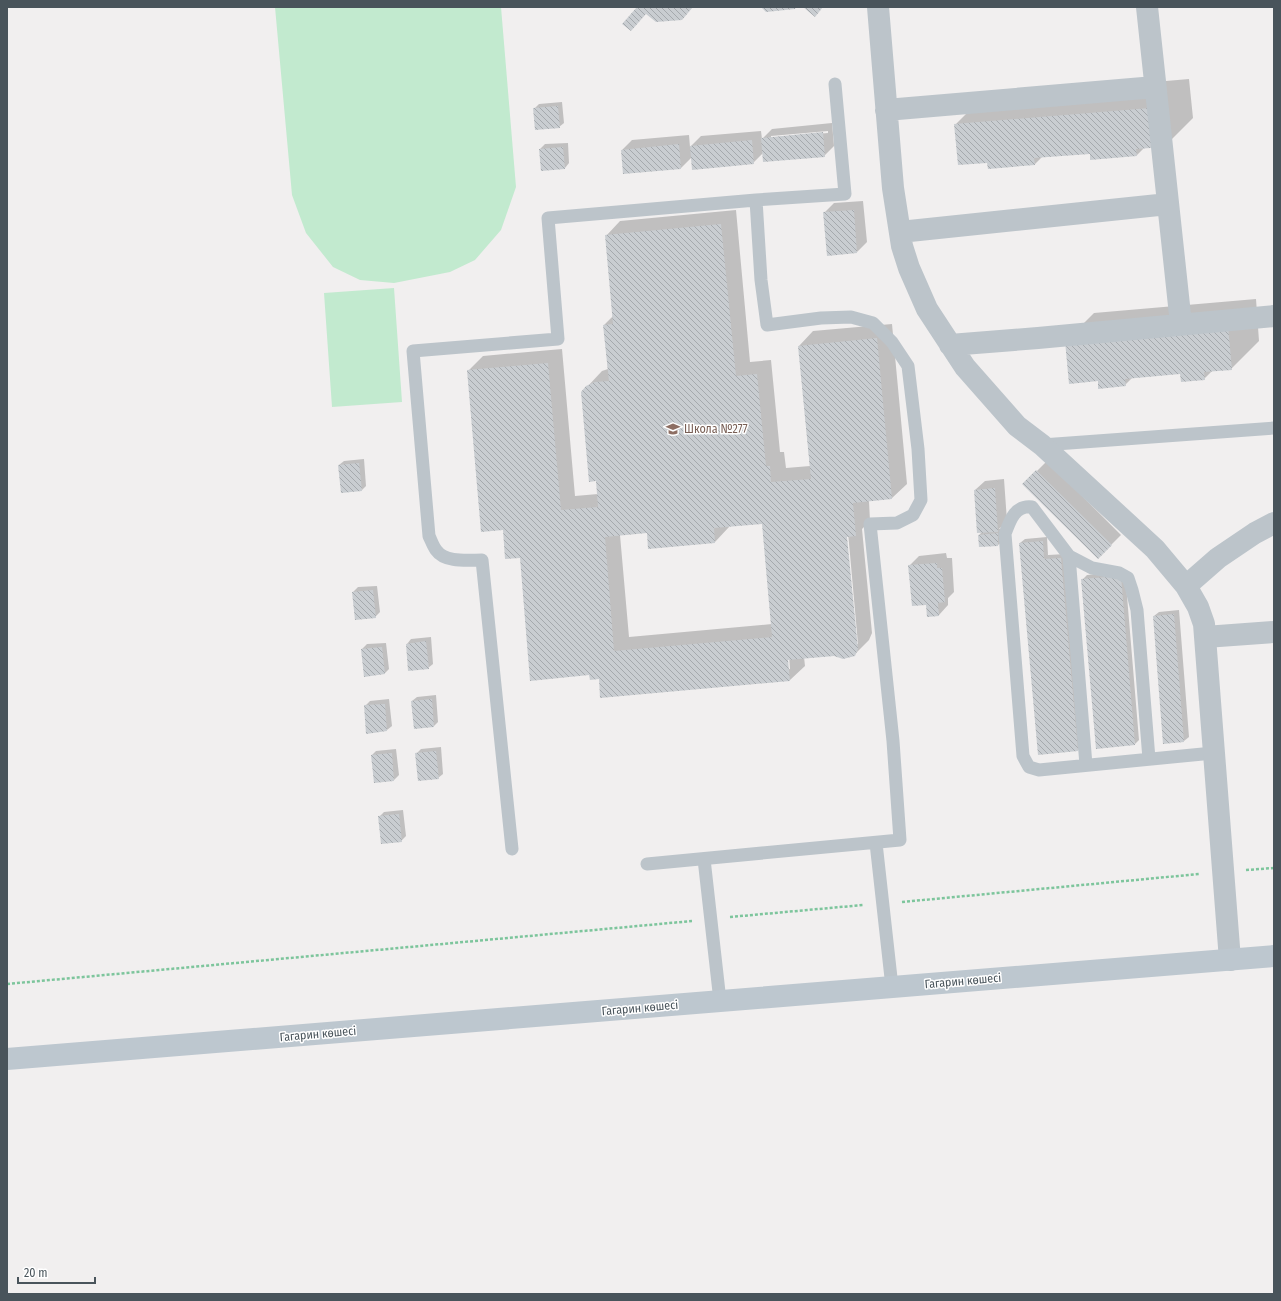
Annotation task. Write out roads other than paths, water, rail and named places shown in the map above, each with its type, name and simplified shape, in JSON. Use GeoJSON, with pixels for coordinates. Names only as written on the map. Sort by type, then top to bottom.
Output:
{"type":"FeatureCollection","features":[{"type":"Feature","properties":{"kind":"street"},"geometry":{"type":"LineString","coordinates":[[878,7],[893,188],[902,246],[909,268],[928,309],[965,367],[1018,426],[1042,445],[1155,549],[1186,586],[1198,607],[1204,624],[1230,960]]}},
{"type":"Feature","properties":{"kind":"street"},"geometry":{"type":"LineString","coordinates":[[1147,7],[1181,324]]}},
{"type":"Feature","properties":{"kind":"street"},"geometry":{"type":"LineString","coordinates":[[886,110],[1155,87]]}},
{"type":"Feature","properties":{"kind":"street"},"geometry":{"type":"LineString","coordinates":[[900,232],[1168,204]]}},
{"type":"Feature","properties":{"kind":"street"},"geometry":{"type":"LineString","coordinates":[[950,345],[1274,316]]}},
{"type":"Feature","properties":{"kind":"street"},"geometry":{"type":"LineString","coordinates":[[1186,586],[1218,558],[1255,533],[1274,524]]}},
{"type":"Feature","properties":{"kind":"street"},"geometry":{"type":"LineString","coordinates":[[1205,637],[1274,632]]}},
{"type":"Feature","properties":{"kind":"street","name":"Гагарин көшесі"},"geometry":{"type":"LineString","coordinates":[[7,1059],[1274,956]]}},
{"type":"Feature","properties":{"kind":"lane"},"geometry":{"type":"LineString","coordinates":[[512,849],[482,560],[458,560],[448,558],[437,552],[429,536],[413,351],[558,339],[548,218],[756,200],[846,194],[835,84]]}},
{"type":"Feature","properties":{"kind":"lane"},"geometry":{"type":"LineString","coordinates":[[647,864],[900,840],[893,741],[870,524],[898,523],[913,515],[921,500],[918,449],[908,366],[892,342],[873,323],[851,317],[767,325],[761,280],[756,200]]}},
{"type":"Feature","properties":{"kind":"lane"},"geometry":{"type":"LineString","coordinates":[[1042,445],[1274,428]]}},
{"type":"Feature","properties":{"kind":"lane"},"geometry":{"type":"LineString","coordinates":[[1149,759],[1137,610],[1128,578],[1119,572],[1092,568],[1069,556],[1032,507],[1025,506],[1017,511],[1009,523],[1005,534],[1023,756],[1029,766],[1038,770],[1213,753]]}},
{"type":"Feature","properties":{"kind":"lane"},"geometry":{"type":"LineString","coordinates":[[1069,556],[1086,765]]}},
{"type":"Feature","properties":{"kind":"lane"},"geometry":{"type":"LineString","coordinates":[[876,843],[892,987]]}},
{"type":"Feature","properties":{"kind":"lane"},"geometry":{"type":"LineString","coordinates":[[704,859],[720,1001]]}},
{"type":"Feature","properties":{"kind":"place","name":"Школа №277"},"geometry":{"type":"Point","coordinates":[673,429]}}]}
